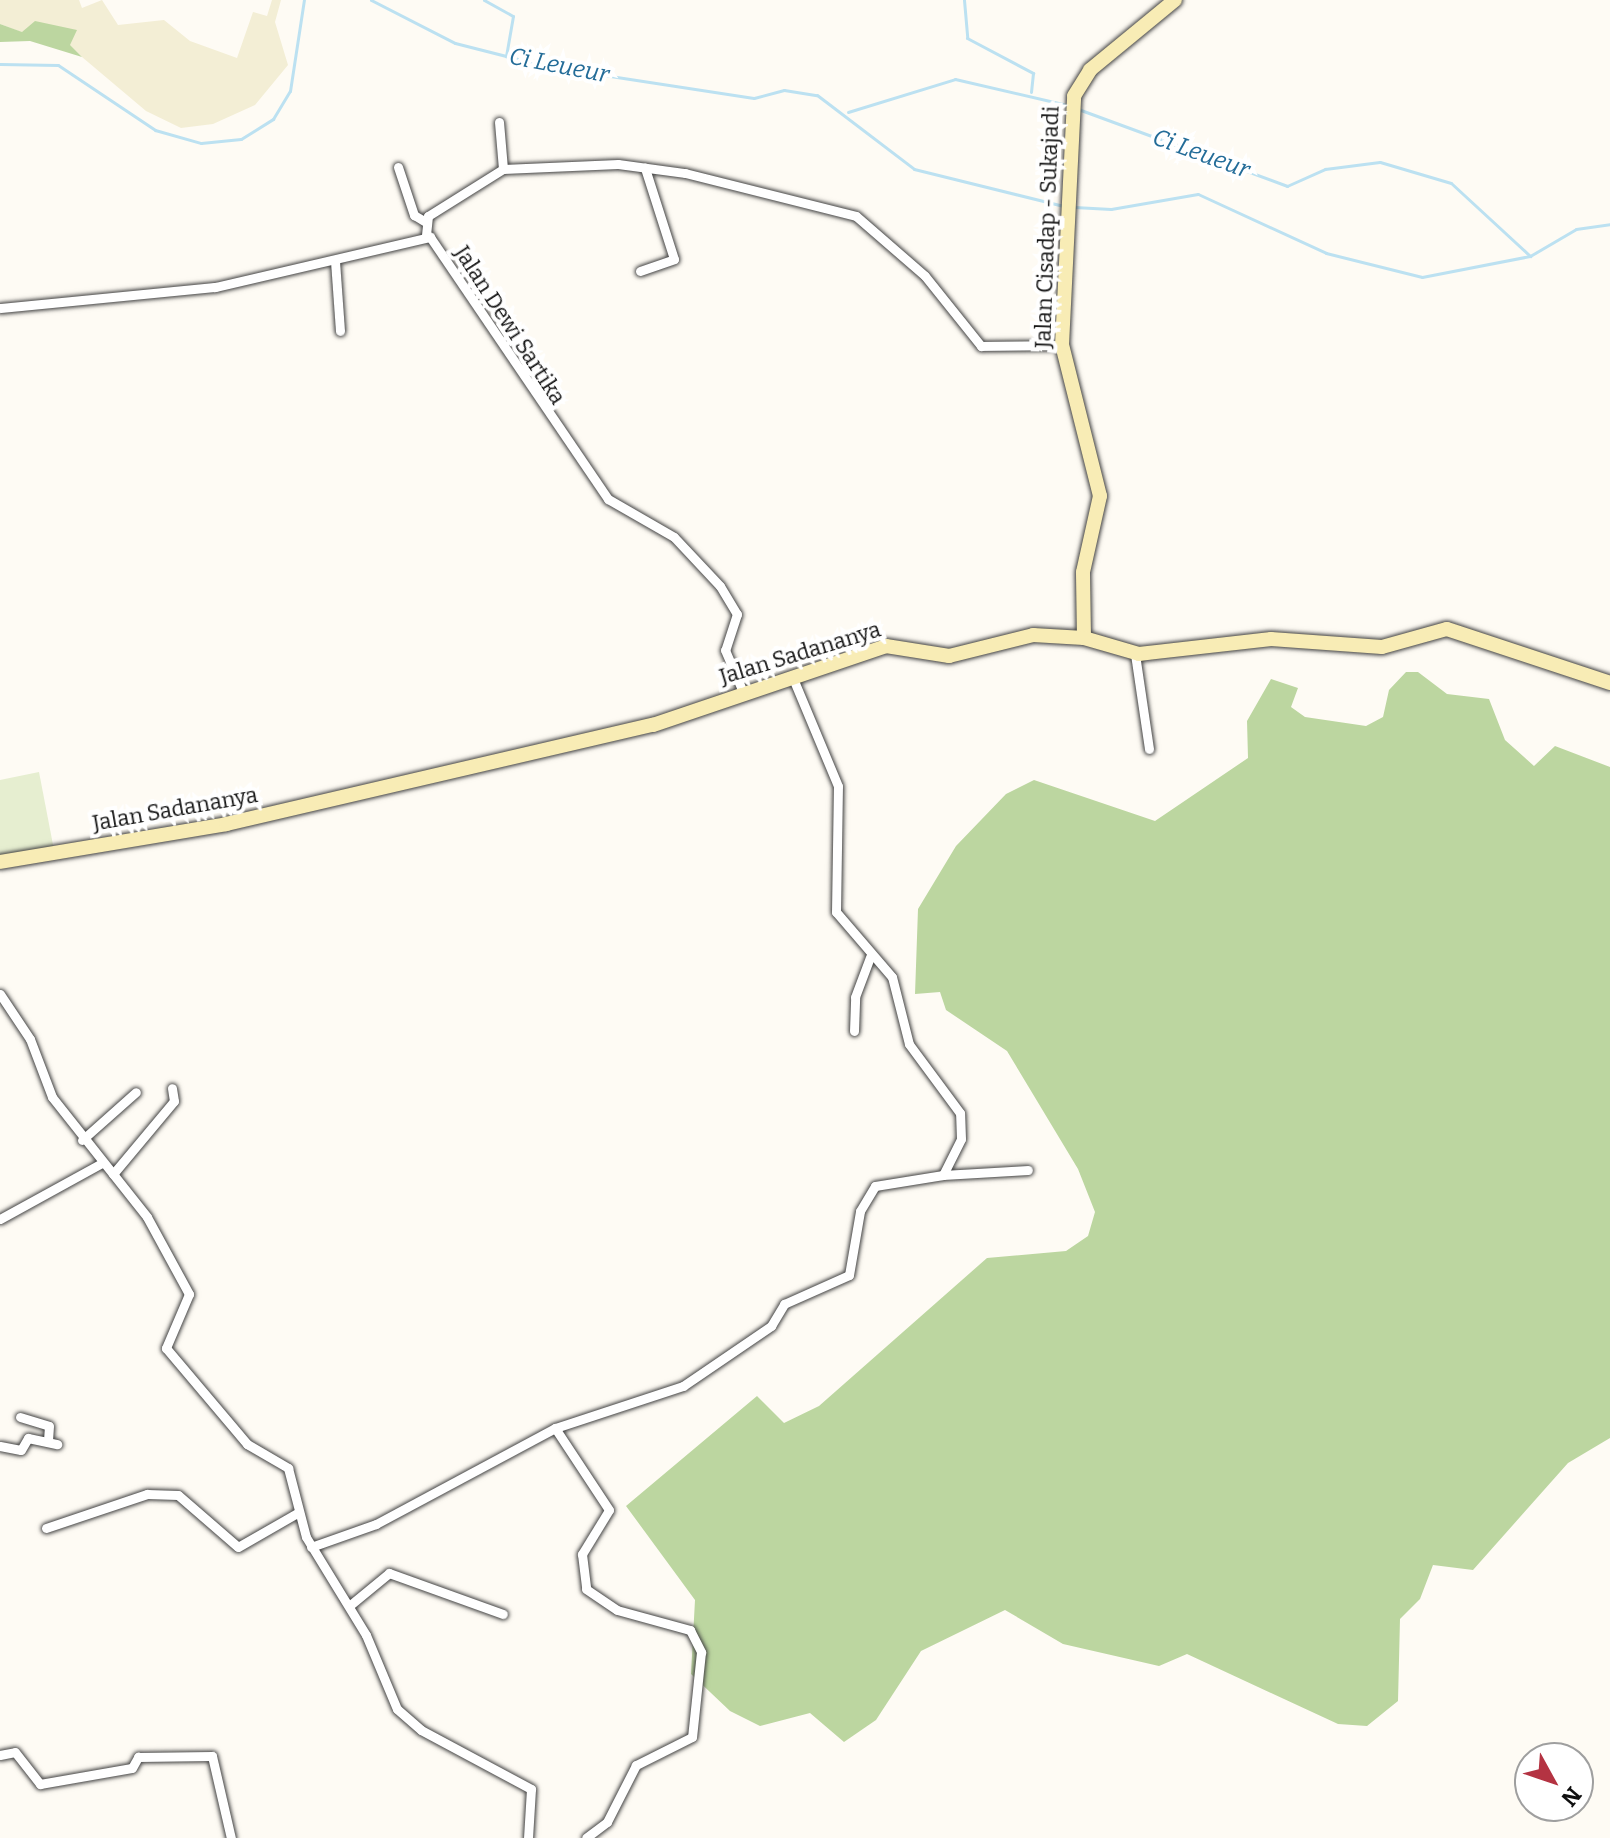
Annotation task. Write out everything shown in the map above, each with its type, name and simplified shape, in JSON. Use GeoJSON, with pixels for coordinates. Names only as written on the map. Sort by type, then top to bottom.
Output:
{"type":"FeatureCollection","features":[{"type":"Feature","properties":{"kind":"street","name":"Jalan Cisadap - Sukajadi"},"geometry":{"type":"LineString","coordinates":[[1084,638],[1083,572],[1099,487],[1062,345],[1067,195],[1074,104],[1090,70],[1175,0]]}},
{"type":"Feature","properties":{"kind":"street"},"geometry":{"type":"LineString","coordinates":[[499,122],[503,169]]}},
{"type":"Feature","properties":{"kind":"street"},"geometry":{"type":"LineString","coordinates":[[398,167],[414,215],[424,221]]}},
{"type":"Feature","properties":{"kind":"street"},"geometry":{"type":"LineString","coordinates":[[640,271],[674,259],[645,168]]}},
{"type":"Feature","properties":{"kind":"street"},"geometry":{"type":"LineString","coordinates":[[424,221],[503,169],[645,168],[856,216],[925,276],[975,342],[996,349],[1062,345]]}},
{"type":"Feature","properties":{"kind":"street"},"geometry":{"type":"LineString","coordinates":[[424,221],[426,235]]}},
{"type":"Feature","properties":{"kind":"street","name":"Jalan Dewi Sartika"},"geometry":{"type":"LineString","coordinates":[[0,308],[215,287],[335,261],[426,235],[608,499],[674,537],[720,586],[737,614],[725,650],[743,692]]}},
{"type":"Feature","properties":{"kind":"street"},"geometry":{"type":"LineString","coordinates":[[335,261],[340,331]]}},
{"type":"Feature","properties":{"kind":"street","name":"Jalan Sadananya"},"geometry":{"type":"LineString","coordinates":[[0,862],[226,824],[653,725],[743,692],[794,681],[886,646],[939,657],[1007,636],[1084,638],[1135,654],[1271,639],[1382,647],[1447,629],[1610,683]]}},
{"type":"Feature","properties":{"kind":"street"},"geometry":{"type":"LineString","coordinates":[[1135,654],[1149,749]]}},
{"type":"Feature","properties":{"kind":"street"},"geometry":{"type":"LineString","coordinates":[[794,681],[838,786],[836,912],[870,957],[892,977],[909,1044],[960,1113],[961,1139],[943,1175]]}},
{"type":"Feature","properties":{"kind":"street"},"geometry":{"type":"LineString","coordinates":[[854,1031],[855,997],[870,957]]}},
{"type":"Feature","properties":{"kind":"street"},"geometry":{"type":"LineString","coordinates":[[0,994],[82,1140],[147,1217],[191,1296],[167,1333],[166,1348],[247,1444],[288,1468],[311,1547],[349,1606],[406,1719],[531,1789],[528,1838]]}},
{"type":"Feature","properties":{"kind":"street"},"geometry":{"type":"LineString","coordinates":[[113,1174],[174,1101],[172,1088]]}},
{"type":"Feature","properties":{"kind":"street"},"geometry":{"type":"LineString","coordinates":[[82,1140],[136,1092]]}},
{"type":"Feature","properties":{"kind":"street"},"geometry":{"type":"LineString","coordinates":[[0,1219],[102,1163]]}},
{"type":"Feature","properties":{"kind":"street"},"geometry":{"type":"LineString","coordinates":[[311,1547],[376,1524],[555,1428],[683,1386],[771,1326],[784,1304],[849,1275],[860,1211],[875,1186],[943,1175],[1028,1170]]}},
{"type":"Feature","properties":{"kind":"street"},"geometry":{"type":"LineString","coordinates":[[0,1446],[53,1443],[49,1426],[20,1417]]}},
{"type":"Feature","properties":{"kind":"street"},"geometry":{"type":"LineString","coordinates":[[555,1428],[609,1510],[582,1554],[586,1589],[617,1610],[690,1630],[701,1652],[692,1737],[636,1765],[607,1822],[586,1838]]}},
{"type":"Feature","properties":{"kind":"street"},"geometry":{"type":"LineString","coordinates":[[46,1528],[147,1494],[178,1495],[242,1545],[299,1512]]}},
{"type":"Feature","properties":{"kind":"street"},"geometry":{"type":"LineString","coordinates":[[349,1606],[389,1573],[503,1614]]}},
{"type":"Feature","properties":{"kind":"street"},"geometry":{"type":"LineString","coordinates":[[0,1755],[18,1755],[40,1784],[132,1768],[138,1757],[212,1756],[231,1838]]}},
{"type":"Feature","properties":{"kind":"shaded area"},"geometry":{"type":"Polygon","coordinates":[[[0,0],[79,0],[82,8],[102,0],[118,25],[164,20],[190,41],[237,58],[253,12],[267,16],[272,0],[281,0],[275,22],[288,65],[255,105],[213,124],[181,128],[146,111],[69,45],[76,31],[21,32],[0,24],[0,0]]]}},
{"type":"Feature","properties":{"kind":"green space"},"geometry":{"type":"Polygon","coordinates":[[[35,21],[77,30],[70,45],[82,57],[30,41],[0,42],[0,24],[22,32],[35,21]]]}},
{"type":"Feature","properties":{"kind":"green space"},"geometry":{"type":"Polygon","coordinates":[[[1406,672],[1418,672],[1447,694],[1489,699],[1505,740],[1534,766],[1555,746],[1610,767],[1610,1438],[1568,1463],[1473,1570],[1433,1565],[1420,1599],[1400,1619],[1398,1701],[1367,1726],[1338,1724],[1187,1654],[1159,1666],[1063,1644],[1005,1610],[921,1651],[876,1720],[844,1742],[810,1713],[760,1726],[730,1711],[691,1674],[695,1600],[626,1506],[757,1396],[784,1423],[819,1406],[987,1258],[1066,1251],[1088,1236],[1095,1212],[1078,1169],[1007,1051],[946,1010],[940,992],[915,994],[918,909],[956,846],[1006,794],[1034,780],[1155,821],[1248,758],[1247,721],[1271,679],[1298,688],[1291,707],[1305,717],[1366,726],[1383,717],[1389,690],[1406,672]]]}},
{"type":"Feature","properties":{"kind":"green space"},"geometry":{"type":"Polygon","coordinates":[[[39,772],[54,850],[0,857],[0,780],[39,772]]]}},
{"type":"Feature","properties":{"kind":"waterway","name":"Ci Leueur"},"geometry":{"type":"LineString","coordinates":[[0,64],[58,65],[155,130],[201,143],[241,139],[273,119],[290,91],[304,0]]}},
{"type":"Feature","properties":{"kind":"waterway","name":"Ci Leueur"},"geometry":{"type":"LineString","coordinates":[[371,0],[455,43],[545,66],[754,98],[784,90],[817,95],[914,169],[1063,206]]}},
{"type":"Feature","properties":{"kind":"waterway"},"geometry":{"type":"LineString","coordinates":[[484,0],[513,16],[506,56]]}},
{"type":"Feature","properties":{"kind":"waterway"},"geometry":{"type":"LineString","coordinates":[[964,0],[967,38],[1033,73],[1031,92]]}},
{"type":"Feature","properties":{"kind":"waterway","name":"Ci Leueur"},"geometry":{"type":"LineString","coordinates":[[848,112],[955,79],[1067,105]]}},
{"type":"Feature","properties":{"kind":"waterway","name":"Ci Leueur"},"geometry":{"type":"LineString","coordinates":[[1078,109],[1287,186],[1325,169],[1380,162],[1451,183],[1530,256]]}},
{"type":"Feature","properties":{"kind":"waterway","name":"Ci Leueur"},"geometry":{"type":"LineString","coordinates":[[1074,207],[1111,209],[1198,194],[1326,253],[1422,277],[1530,256],[1576,229],[1610,224]]}}]}
